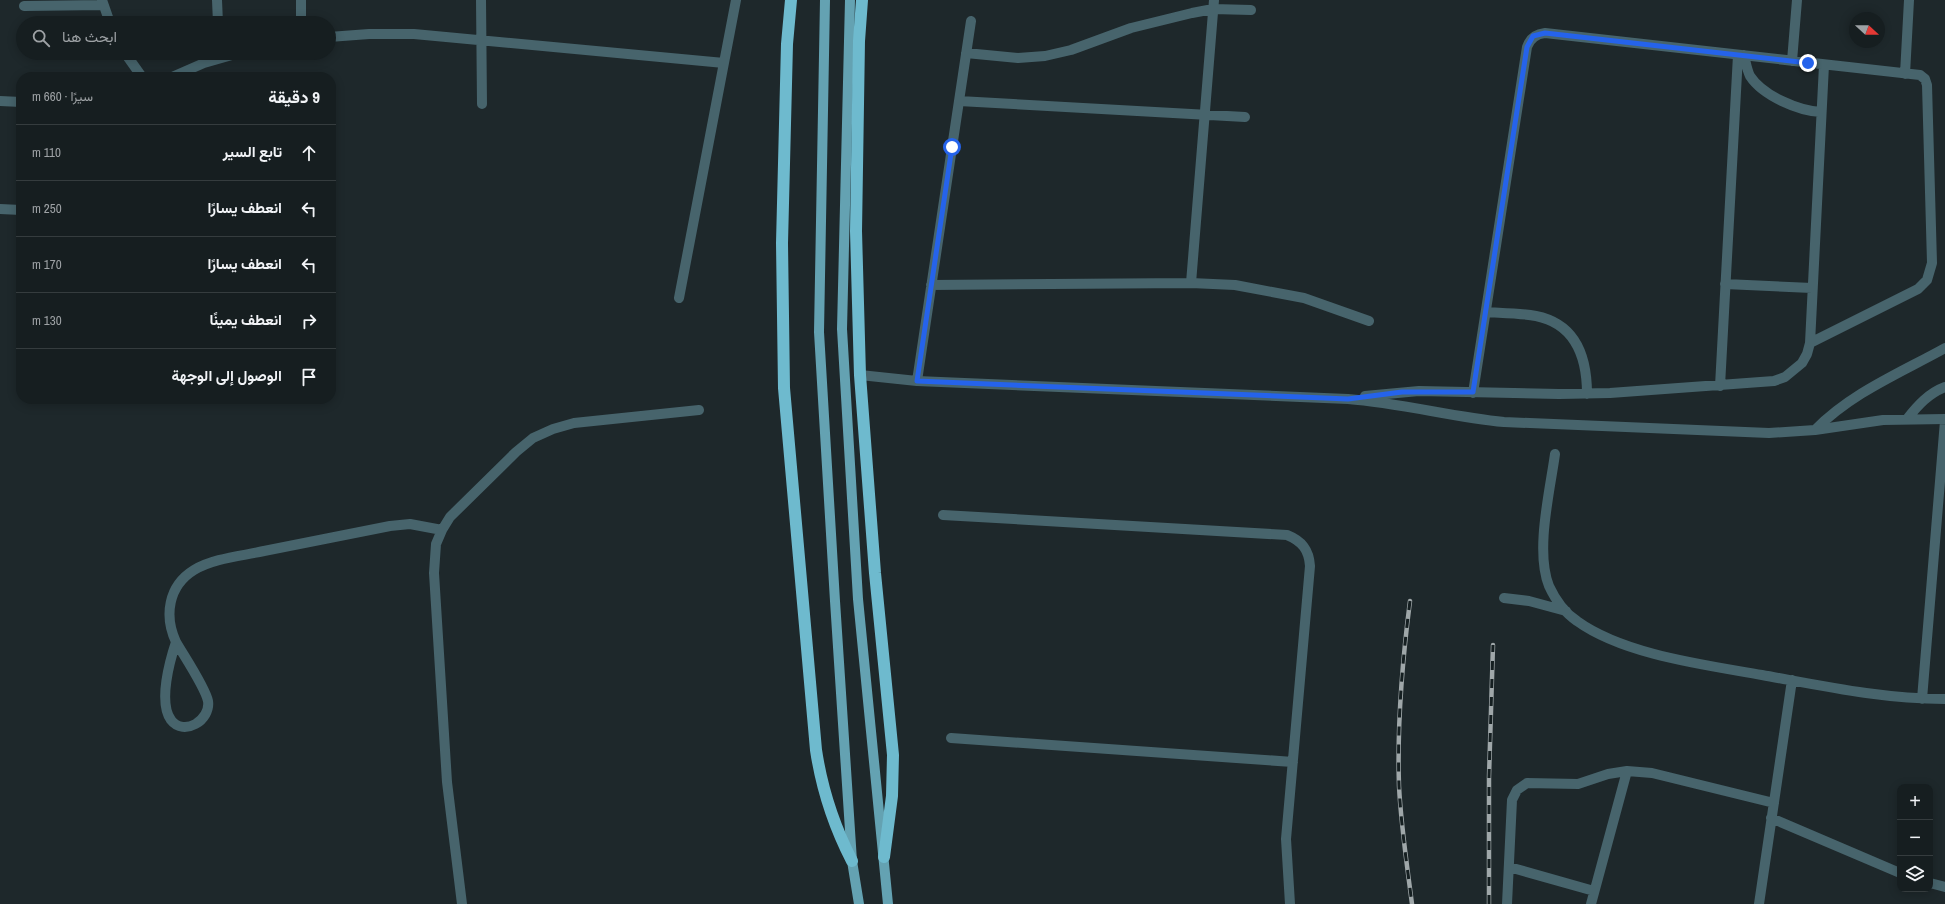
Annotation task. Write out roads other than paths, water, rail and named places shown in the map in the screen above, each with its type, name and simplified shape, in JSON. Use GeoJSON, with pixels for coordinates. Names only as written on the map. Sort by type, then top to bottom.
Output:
{"type":"FeatureCollection","features":[{"type":"Feature","properties":{"kind":"highway"},"geometry":{"type":"LineString","coordinates":[[790,0],[787,52],[782,243],[784,388],[817,756],[828,807],[835,826],[852,861]]}},
{"type":"Feature","properties":{"kind":"highway"},"geometry":{"type":"LineString","coordinates":[[862,0],[859,41],[856,231],[860,375],[875,573],[893,755],[892,796],[884,858]]}},
{"type":"Feature","properties":{"kind":"main road"},"geometry":{"type":"LineString","coordinates":[[825,0],[819,332],[834,601],[852,861],[859,904]]}},
{"type":"Feature","properties":{"kind":"main road"},"geometry":{"type":"LineString","coordinates":[[850,0],[842,329],[858,599],[888,904]]}},
{"type":"Feature","properties":{"kind":"lane"},"geometry":{"type":"LineString","coordinates":[[217,0],[218,16]]}},
{"type":"Feature","properties":{"kind":"lane"},"geometry":{"type":"LineString","coordinates":[[301,0],[301,16]]}},
{"type":"Feature","properties":{"kind":"lane"},"geometry":{"type":"LineString","coordinates":[[481,0],[482,104]]}},
{"type":"Feature","properties":{"kind":"lane"},"geometry":{"type":"LineString","coordinates":[[679,298],[736,0]]}},
{"type":"Feature","properties":{"kind":"lane"},"geometry":{"type":"LineString","coordinates":[[1792,61],[1797,0]]}},
{"type":"Feature","properties":{"kind":"lane"},"geometry":{"type":"LineString","coordinates":[[1906,74],[1908,0]]}},
{"type":"Feature","properties":{"kind":"lane"},"geometry":{"type":"LineString","coordinates":[[24,6],[103,2],[108,16]]}},
{"type":"Feature","properties":{"kind":"lane"},"geometry":{"type":"LineString","coordinates":[[966,53],[1018,58],[1058,54],[1213,4],[1251,10]]}},
{"type":"Feature","properties":{"kind":"lane"},"geometry":{"type":"LineString","coordinates":[[1191,283],[1213,4]]}},
{"type":"Feature","properties":{"kind":"lane"},"geometry":{"type":"LineString","coordinates":[[917,381],[971,21]]}},
{"type":"Feature","properties":{"kind":"lane"},"geometry":{"type":"LineString","coordinates":[[1473,392],[1527,47],[1533,36],[1545,33],[1923,77],[1927,85],[1932,263],[1930,275],[1918,289],[1810,343]]}},
{"type":"Feature","properties":{"kind":"lane"},"geometry":{"type":"LineString","coordinates":[[336,36],[369,34],[414,34],[724,64]]}},
{"type":"Feature","properties":{"kind":"lane"},"geometry":{"type":"LineString","coordinates":[[1741,55],[1747,70],[1758,85],[1794,107],[1821,112]]}},
{"type":"Feature","properties":{"kind":"lane"},"geometry":{"type":"LineString","coordinates":[[1720,386],[1725,284],[1741,55]]}},
{"type":"Feature","properties":{"kind":"lane"},"geometry":{"type":"LineString","coordinates":[[130,60],[138,72]]}},
{"type":"Feature","properties":{"kind":"lane"},"geometry":{"type":"LineString","coordinates":[[181,72],[207,60]]}},
{"type":"Feature","properties":{"kind":"lane"},"geometry":{"type":"LineString","coordinates":[[1348,399],[1402,392],[1588,394],[1720,386],[1774,381],[1785,377],[1802,363],[1807,354],[1810,343],[1824,65]]}},
{"type":"Feature","properties":{"kind":"lane"},"geometry":{"type":"LineString","coordinates":[[0,101],[16,102]]}},
{"type":"Feature","properties":{"kind":"lane"},"geometry":{"type":"LineString","coordinates":[[959,101],[1245,117]]}},
{"type":"Feature","properties":{"kind":"lane"},"geometry":{"type":"LineString","coordinates":[[0,209],[16,210]]}},
{"type":"Feature","properties":{"kind":"lane"},"geometry":{"type":"LineString","coordinates":[[931,285],[1191,283],[1235,285],[1281,292],[1326,304],[1369,321]]}},
{"type":"Feature","properties":{"kind":"lane"},"geometry":{"type":"LineString","coordinates":[[1725,284],[1812,288]]}},
{"type":"Feature","properties":{"kind":"lane"},"geometry":{"type":"LineString","coordinates":[[1486,312],[1536,316],[1559,326],[1569,334],[1582,355],[1586,368],[1588,394]]}},
{"type":"Feature","properties":{"kind":"lane"},"geometry":{"type":"LineString","coordinates":[[1815,430],[1835,411],[1858,395],[1945,348]]}},
{"type":"Feature","properties":{"kind":"lane"},"geometry":{"type":"LineString","coordinates":[[860,375],[917,381],[1348,399],[1400,404],[1469,418],[1504,422],[1769,433],[1815,430],[1908,419],[1945,420],[1922,699]]}},
{"type":"Feature","properties":{"kind":"lane"},"geometry":{"type":"LineString","coordinates":[[1908,419],[1923,401],[1945,387]]}},
{"type":"Feature","properties":{"kind":"lane"},"geometry":{"type":"LineString","coordinates":[[462,904],[446,774],[434,573],[434,558],[442,530],[450,516],[516,452],[543,433],[563,425],[579,422],[699,410]]}},
{"type":"Feature","properties":{"kind":"lane"},"geometry":{"type":"LineString","coordinates":[[1555,454],[1543,557],[1549,586],[1556,600],[1566,612],[1577,621],[1602,635],[1651,652],[1861,693],[1922,699],[1945,699]]}},
{"type":"Feature","properties":{"kind":"lane"},"geometry":{"type":"LineString","coordinates":[[943,515],[1287,535],[1295,538],[1307,550],[1310,566],[1286,840],[1290,904]]}},
{"type":"Feature","properties":{"kind":"lane"},"geometry":{"type":"LineString","coordinates":[[176,642],[168,671],[166,686],[168,715],[177,725],[191,726],[203,720],[207,714],[208,700],[176,642],[169,619],[172,596],[177,586],[185,576],[205,565],[222,559],[390,526],[410,524],[442,530]]}},
{"type":"Feature","properties":{"kind":"lane"},"geometry":{"type":"LineString","coordinates":[[1504,598],[1542,604],[1566,612]]}},
{"type":"Feature","properties":{"kind":"lane"},"geometry":{"type":"LineString","coordinates":[[1759,904],[1792,680]]}},
{"type":"Feature","properties":{"kind":"lane"},"geometry":{"type":"LineString","coordinates":[[951,738],[1293,762]]}},
{"type":"Feature","properties":{"kind":"lane"},"geometry":{"type":"LineString","coordinates":[[1507,904],[1512,800],[1514,794],[1522,786],[1533,782],[1578,784],[1608,774],[1627,771],[1652,773],[1774,803]]}},
{"type":"Feature","properties":{"kind":"lane"},"geometry":{"type":"LineString","coordinates":[[1591,904],[1627,771]]}},
{"type":"Feature","properties":{"kind":"lane"},"geometry":{"type":"LineString","coordinates":[[1771,818],[1897,872]]}},
{"type":"Feature","properties":{"kind":"lane"},"geometry":{"type":"LineString","coordinates":[[1509,867],[1594,891]]}},
{"type":"Feature","properties":{"kind":"lane"},"geometry":{"type":"LineString","coordinates":[[1933,884],[1945,887]]}},
{"type":"Feature","properties":{"kind":"railway"},"geometry":{"type":"LineString","coordinates":[[1410,601],[1401,694],[1399,786],[1404,845],[1412,904]]}},
{"type":"Feature","properties":{"kind":"railway"},"geometry":{"type":"LineString","coordinates":[[1489,904],[1489,777],[1493,645]]}}]}
